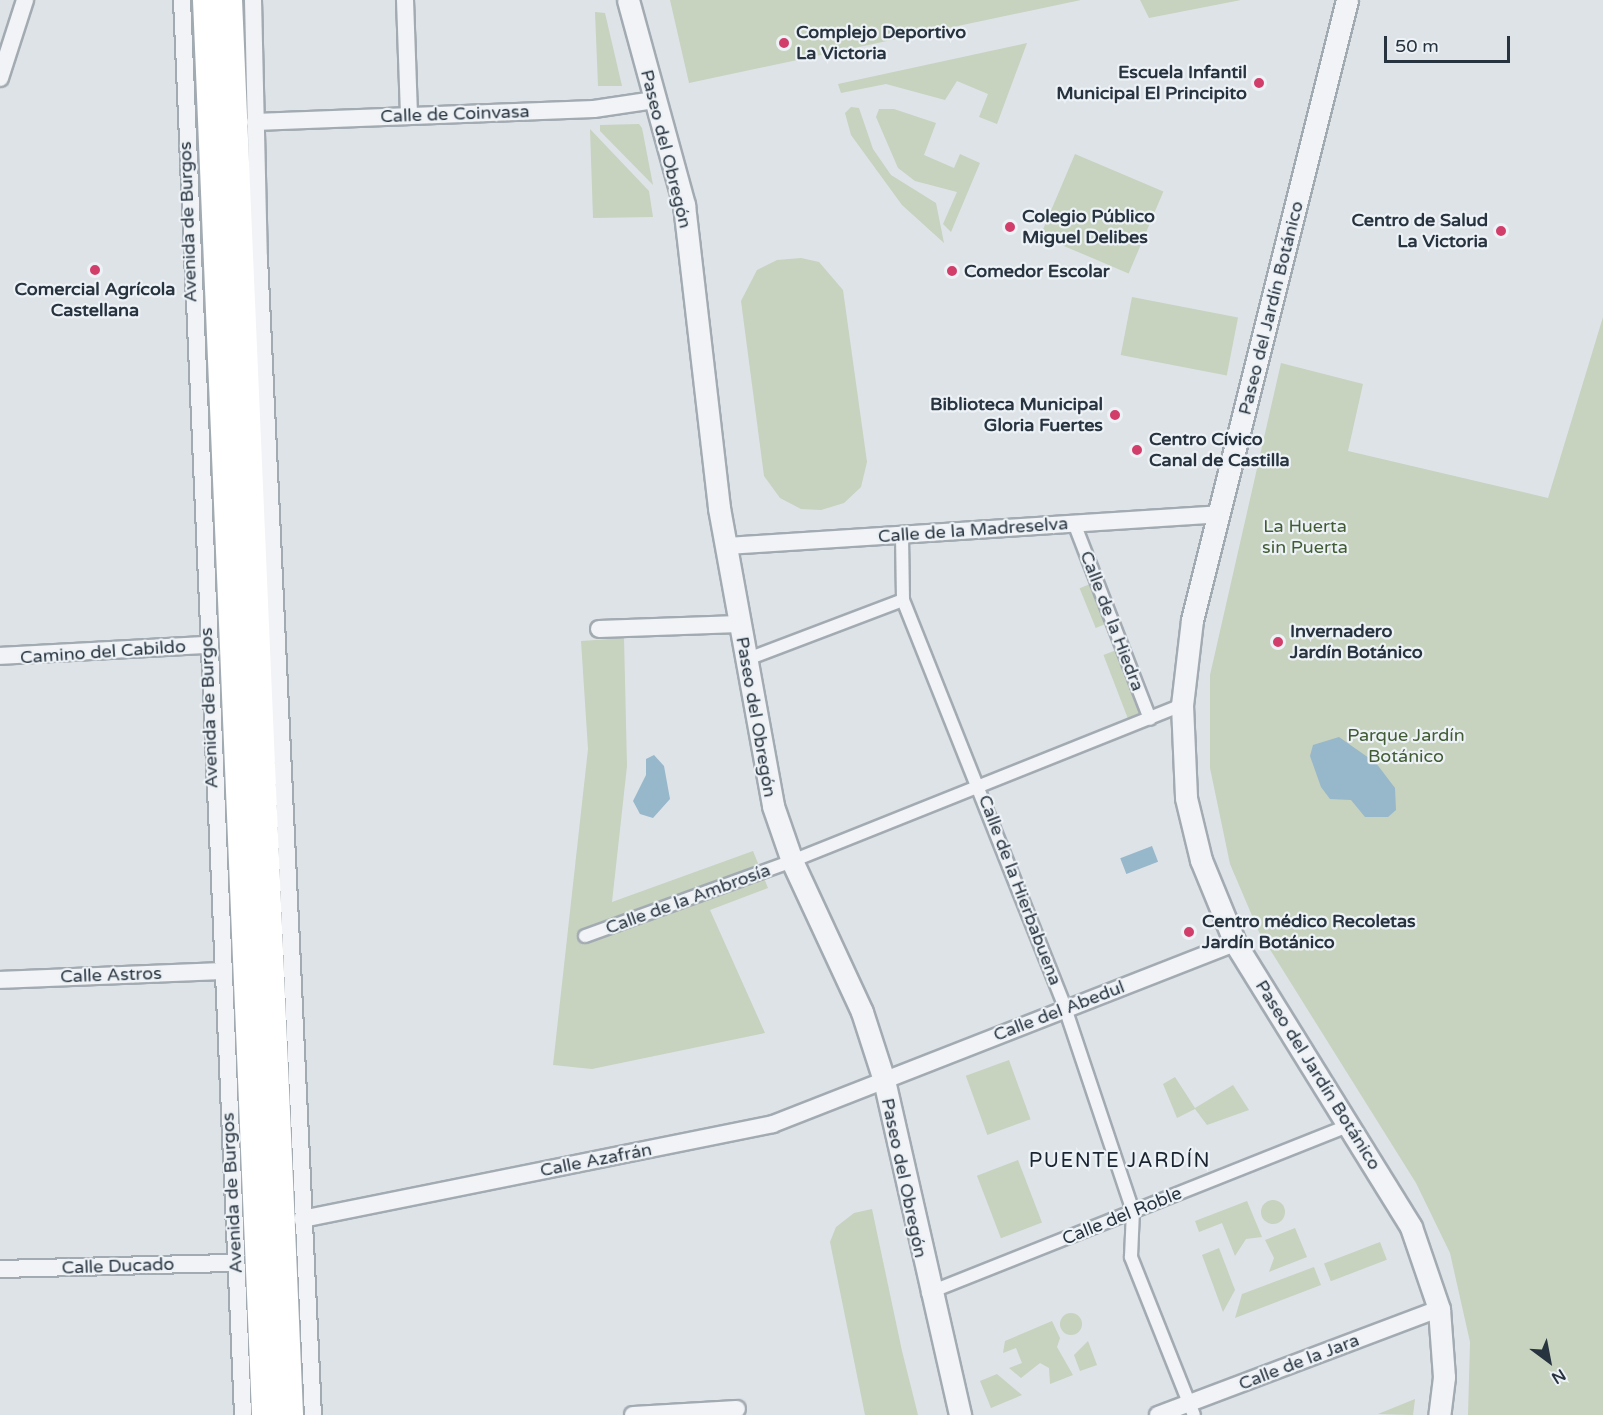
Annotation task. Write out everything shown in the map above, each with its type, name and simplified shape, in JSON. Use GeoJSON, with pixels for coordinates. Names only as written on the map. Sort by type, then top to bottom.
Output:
{"type":"FeatureCollection","features":[{"type":"Feature","properties":{"kind":"highway","name":"Avenida de Burgos"},"geometry":{"type":"LineString","coordinates":[[207,0],[229,332]]}},
{"type":"Feature","properties":{"kind":"highway","name":"Avenida de Burgos"},"geometry":{"type":"LineString","coordinates":[[228,0],[231,100],[230,615],[266,1415]]}},
{"type":"Feature","properties":{"kind":"highway","name":"Avenida de Burgos"},"geometry":{"type":"LineString","coordinates":[[231,402],[270,999],[289,1415]]}},
{"type":"Feature","properties":{"kind":"street"},"geometry":{"type":"LineString","coordinates":[[0,78],[25,0]]}},
{"type":"Feature","properties":{"kind":"street","name":"Avenida de Burgos"},"geometry":{"type":"LineString","coordinates":[[182,0],[184,144],[243,1415]]}},
{"type":"Feature","properties":{"kind":"street"},"geometry":{"type":"LineString","coordinates":[[253,0],[259,258],[278,625],[302,1219],[313,1415]]}},
{"type":"Feature","properties":{"kind":"street"},"geometry":{"type":"LineString","coordinates":[[405,0],[409,116]]}},
{"type":"Feature","properties":{"kind":"street","name":"Paseo del Obregón"},"geometry":{"type":"LineString","coordinates":[[628,0],[684,205],[727,546],[745,660],[773,806],[792,861],[862,1012],[884,1080],[928,1293],[960,1415]]}},
{"type":"Feature","properties":{"kind":"street","name":"Paseo del Jardín Botánico"},"geometry":{"type":"LineString","coordinates":[[1347,0],[1192,620],[1182,705],[1189,808],[1201,860],[1235,944],[1350,1125],[1411,1227],[1439,1309],[1444,1377],[1439,1415]]}},
{"type":"Feature","properties":{"kind":"street"},"geometry":{"type":"LineString","coordinates":[[231,100],[257,193]]}},
{"type":"Feature","properties":{"kind":"street","name":"Calle de Coinvasa"},"geometry":{"type":"LineString","coordinates":[[255,122],[635,106],[654,100]]}},
{"type":"Feature","properties":{"kind":"street"},"geometry":{"type":"LineString","coordinates":[[184,144],[202,320],[229,332],[253,319],[259,258]]}},
{"type":"Feature","properties":{"kind":"street"},"geometry":{"type":"LineString","coordinates":[[198,451],[207,414],[231,402],[257,414],[278,625]]}},
{"type":"Feature","properties":{"kind":"street","name":"Calle de la Madreselva"},"geometry":{"type":"LineString","coordinates":[[727,546],[1219,514]]}},
{"type":"Feature","properties":{"kind":"street","name":"Calle de la Hiedra"},"geometry":{"type":"LineString","coordinates":[[1074,523],[1150,718]]}},
{"type":"Feature","properties":{"kind":"street","name":"Calle de la Hierbabuena"},"geometry":{"type":"LineString","coordinates":[[902,536],[903,600],[981,786],[1065,1008],[1133,1211],[1131,1257],[1192,1409]]}},
{"type":"Feature","properties":{"kind":"street"},"geometry":{"type":"LineString","coordinates":[[202,550],[230,615]]}},
{"type":"Feature","properties":{"kind":"street"},"geometry":{"type":"LineString","coordinates":[[745,660],[903,600]]}},
{"type":"Feature","properties":{"kind":"street"},"geometry":{"type":"LineString","coordinates":[[599,629],[739,624]]}},
{"type":"Feature","properties":{"kind":"street","name":"Camino del Cabildo"},"geometry":{"type":"LineString","coordinates":[[0,656],[207,645]]}},
{"type":"Feature","properties":{"kind":"street","name":"Calle de la Ambrosía"},"geometry":{"type":"LineString","coordinates":[[585,936],[792,861],[1182,705]]}},
{"type":"Feature","properties":{"kind":"street"},"geometry":{"type":"LineString","coordinates":[[270,999],[290,924]]}},
{"type":"Feature","properties":{"kind":"street","name":"Calle del Abedul"},"geometry":{"type":"LineString","coordinates":[[884,1080],[1235,944]]}},
{"type":"Feature","properties":{"kind":"street","name":"Calle Astros"},"geometry":{"type":"LineString","coordinates":[[0,980],[221,971]]}},
{"type":"Feature","properties":{"kind":"street","name":"Calle Azafrán"},"geometry":{"type":"LineString","coordinates":[[302,1219],[773,1124],[884,1080]]}},
{"type":"Feature","properties":{"kind":"street"},"geometry":{"type":"LineString","coordinates":[[232,1193],[253,1106]]}},
{"type":"Feature","properties":{"kind":"street","name":"Calle del Roble"},"geometry":{"type":"LineString","coordinates":[[928,1293],[1350,1125]]}},
{"type":"Feature","properties":{"kind":"street","name":"Calle Ducado"},"geometry":{"type":"LineString","coordinates":[[0,1269],[235,1263]]}},
{"type":"Feature","properties":{"kind":"street","name":"Calle de la Jara"},"geometry":{"type":"LineString","coordinates":[[1158,1415],[1192,1409],[1439,1309]]}},
{"type":"Feature","properties":{"kind":"street"},"geometry":{"type":"LineString","coordinates":[[286,1358],[303,1415]]}},
{"type":"Feature","properties":{"kind":"street"},"geometry":{"type":"LineString","coordinates":[[633,1415],[737,1409]]}},
{"type":"Feature","properties":{"kind":"green space"},"geometry":{"type":"Polygon","coordinates":[[[188,0],[197,0],[201,162],[191,123],[188,0]]]}},
{"type":"Feature","properties":{"kind":"green space"},"geometry":{"type":"Polygon","coordinates":[[[237,0],[246,0],[248,99],[238,71],[237,0]]]}},
{"type":"Feature","properties":{"kind":"green space","name":"Complejo Deportivo La Victoria"},"geometry":{"type":"Polygon","coordinates":[[[670,0],[1081,0],[689,83],[670,0]]]}},
{"type":"Feature","properties":{"kind":"green space"},"geometry":{"type":"Polygon","coordinates":[[[1140,0],[1241,0],[1149,18],[1140,0]]]}},
{"type":"Feature","properties":{"kind":"green space"},"geometry":{"type":"Polygon","coordinates":[[[595,12],[605,13],[622,86],[598,86],[595,12]]]}},
{"type":"Feature","properties":{"kind":"green space"},"geometry":{"type":"Polygon","coordinates":[[[1027,43],[997,124],[979,117],[988,94],[957,81],[945,100],[886,84],[841,93],[838,84],[1027,43]]]}},
{"type":"Feature","properties":{"kind":"green space"},"geometry":{"type":"Polygon","coordinates":[[[851,107],[859,108],[873,149],[891,175],[936,203],[944,243],[902,205],[851,135],[845,113],[851,107]]]}},
{"type":"Feature","properties":{"kind":"green space"},"geometry":{"type":"Polygon","coordinates":[[[879,109],[894,109],[936,123],[924,155],[954,168],[960,154],[980,163],[951,232],[943,224],[957,192],[915,181],[898,168],[876,117],[879,109]]]}},
{"type":"Feature","properties":{"kind":"green space"},"geometry":{"type":"Polygon","coordinates":[[[639,124],[642,128],[653,185],[600,131],[600,125],[639,124]]]}},
{"type":"Feature","properties":{"kind":"green space"},"geometry":{"type":"Polygon","coordinates":[[[590,129],[649,191],[653,217],[593,218],[590,129]]]}},
{"type":"Feature","properties":{"kind":"green space"},"geometry":{"type":"Polygon","coordinates":[[[1075,154],[1163,192],[1129,273],[1040,236],[1075,154]]]}},
{"type":"Feature","properties":{"kind":"green space"},"geometry":{"type":"Polygon","coordinates":[[[801,258],[819,262],[843,290],[867,462],[861,487],[844,503],[821,510],[801,509],[780,498],[764,476],[741,301],[757,270],[777,260],[801,258]]]}},
{"type":"Feature","properties":{"kind":"green space"},"geometry":{"type":"Polygon","coordinates":[[[1132,297],[1238,318],[1227,376],[1121,355],[1132,297]]]}},
{"type":"Feature","properties":{"kind":"green space","name":"Parque Jardín Botánico"},"geometry":{"type":"Polygon","coordinates":[[[1603,317],[1603,1415],[1468,1415],[1470,1342],[1450,1253],[1416,1183],[1259,932],[1230,864],[1210,768],[1210,675],[1281,363],[1363,384],[1348,451],[1548,498],[1603,317]]]}},
{"type":"Feature","properties":{"kind":"green space"},"geometry":{"type":"Polygon","coordinates":[[[210,429],[213,429],[216,531],[208,498],[210,429]]]}},
{"type":"Feature","properties":{"kind":"green space"},"geometry":{"type":"Polygon","coordinates":[[[1100,580],[1116,620],[1096,628],[1080,588],[1100,580]]]}},
{"type":"Feature","properties":{"kind":"green space"},"geometry":{"type":"Polygon","coordinates":[[[624,638],[627,766],[612,902],[753,851],[768,888],[710,910],[765,1033],[592,1069],[553,1065],[588,749],[581,641],[624,638]]]}},
{"type":"Feature","properties":{"kind":"green space"},"geometry":{"type":"Polygon","coordinates":[[[1124,647],[1149,711],[1128,719],[1103,655],[1124,647]]]}},
{"type":"Feature","properties":{"kind":"green space"},"geometry":{"type":"Polygon","coordinates":[[[215,659],[224,702],[241,1055],[237,1072],[215,659]]]}},
{"type":"Feature","properties":{"kind":"green space"},"geometry":{"type":"Polygon","coordinates":[[[1009,1060],[1031,1119],[987,1135],[966,1076],[1009,1060]]]}},
{"type":"Feature","properties":{"kind":"green space"},"geometry":{"type":"Polygon","coordinates":[[[1175,1077],[1195,1108],[1233,1085],[1249,1110],[1207,1125],[1195,1109],[1177,1118],[1163,1084],[1175,1077]]]}},
{"type":"Feature","properties":{"kind":"green space"},"geometry":{"type":"Polygon","coordinates":[[[1018,1160],[1042,1223],[1001,1238],[977,1176],[1018,1160]]]}},
{"type":"Feature","properties":{"kind":"green space"},"geometry":{"type":"Polygon","coordinates":[[[1273,1200],[1281,1204],[1285,1212],[1281,1220],[1273,1224],[1265,1220],[1261,1212],[1265,1204],[1273,1200]]]}},
{"type":"Feature","properties":{"kind":"green space"},"geometry":{"type":"Polygon","coordinates":[[[1247,1201],[1262,1237],[1246,1239],[1235,1256],[1222,1223],[1199,1232],[1195,1221],[1247,1201]]]}},
{"type":"Feature","properties":{"kind":"green space"},"geometry":{"type":"Polygon","coordinates":[[[872,1209],[918,1415],[865,1415],[830,1242],[836,1227],[854,1213],[872,1209]]]}},
{"type":"Feature","properties":{"kind":"green space"},"geometry":{"type":"Polygon","coordinates":[[[1295,1228],[1307,1257],[1269,1272],[1274,1258],[1265,1240],[1295,1228]]]}},
{"type":"Feature","properties":{"kind":"green space"},"geometry":{"type":"Polygon","coordinates":[[[1380,1242],[1387,1260],[1331,1281],[1324,1264],[1380,1242]]]}},
{"type":"Feature","properties":{"kind":"green space"},"geometry":{"type":"Polygon","coordinates":[[[1219,1248],[1235,1290],[1223,1312],[1202,1255],[1219,1248]]]}},
{"type":"Feature","properties":{"kind":"green space"},"geometry":{"type":"Polygon","coordinates":[[[1314,1267],[1321,1285],[1235,1318],[1242,1294],[1314,1267]]]}},
{"type":"Feature","properties":{"kind":"green space"},"geometry":{"type":"Polygon","coordinates":[[[1071,1313],[1079,1316],[1082,1324],[1079,1332],[1071,1335],[1063,1332],[1060,1324],[1063,1316],[1071,1313]]]}},
{"type":"Feature","properties":{"kind":"green space"},"geometry":{"type":"Polygon","coordinates":[[[1052,1321],[1060,1338],[1057,1347],[1073,1375],[1050,1384],[1049,1368],[1040,1363],[1021,1378],[1009,1368],[1022,1363],[1016,1348],[1003,1353],[1005,1341],[1052,1321]]]}},
{"type":"Feature","properties":{"kind":"green space"},"geometry":{"type":"Polygon","coordinates":[[[1088,1341],[1097,1365],[1080,1371],[1074,1355],[1088,1341]]]}},
{"type":"Feature","properties":{"kind":"green space"},"geometry":{"type":"Polygon","coordinates":[[[997,1374],[1022,1395],[991,1408],[980,1381],[997,1374]]]}},
{"type":"Feature","properties":{"kind":"green space"},"geometry":{"type":"Polygon","coordinates":[[[1415,1399],[1413,1415],[1378,1414],[1415,1399]]]}},
{"type":"Feature","properties":{"kind":"water"},"geometry":{"type":"Polygon","coordinates":[[[1339,737],[1376,763],[1395,788],[1396,810],[1388,817],[1365,817],[1351,800],[1330,799],[1321,787],[1310,756],[1313,745],[1339,737]]]}},
{"type":"Feature","properties":{"kind":"water"},"geometry":{"type":"Polygon","coordinates":[[[654,755],[664,766],[670,799],[653,818],[640,814],[633,801],[646,775],[646,759],[654,755]]]}},
{"type":"Feature","properties":{"kind":"water"},"geometry":{"type":"Polygon","coordinates":[[[1152,846],[1158,862],[1126,874],[1120,858],[1152,846]]]}},
{"type":"Feature","properties":{"kind":"place","name":"Complejo Deportivo La Victoria"},"geometry":{"type":"Point","coordinates":[784,43]}},
{"type":"Feature","properties":{"kind":"place","name":"Escuela Infantil Municipal El Principito"},"geometry":{"type":"Point","coordinates":[1259,83]}},
{"type":"Feature","properties":{"kind":"place","name":"Colegio Público Miguel Delibes"},"geometry":{"type":"Point","coordinates":[1010,227]}},
{"type":"Feature","properties":{"kind":"place","name":"Centro de Salud La Victoria"},"geometry":{"type":"Point","coordinates":[1501,231]}},
{"type":"Feature","properties":{"kind":"place","name":"Comercial Agrícola Castellana"},"geometry":{"type":"Point","coordinates":[95,270]}},
{"type":"Feature","properties":{"kind":"place","name":"Comedor Escolar"},"geometry":{"type":"Point","coordinates":[952,271]}},
{"type":"Feature","properties":{"kind":"place","name":"Biblioteca Municipal Gloria Fuertes"},"geometry":{"type":"Point","coordinates":[1115,415]}},
{"type":"Feature","properties":{"kind":"place","name":"Centro Cívico Canal de Castilla"},"geometry":{"type":"Point","coordinates":[1137,450]}},
{"type":"Feature","properties":{"kind":"place","name":"Invernadero Jardín Botánico"},"geometry":{"type":"Point","coordinates":[1278,642]}},
{"type":"Feature","properties":{"kind":"place","name":"Centro médico Recoletas Jardín Botánico"},"geometry":{"type":"Point","coordinates":[1189,932]}},
{"type":"Feature","properties":{"kind":"district","name":"PUENTE JARDÍN"},"geometry":{"type":"Point","coordinates":[1120,1161]}},
{"type":"Feature","properties":{"kind":"park label","name":"La Huerta sin Puerta"},"geometry":{"type":"Point","coordinates":[1305,537]}}]}
